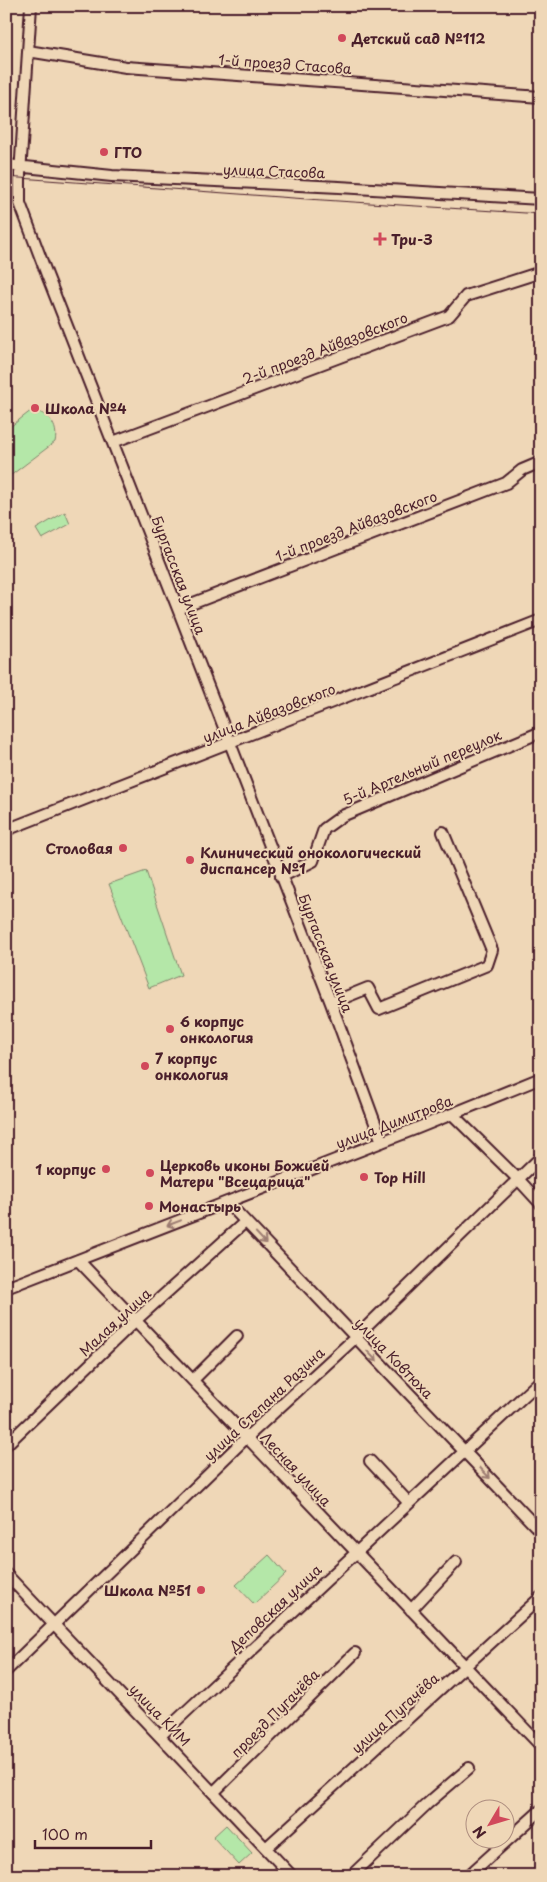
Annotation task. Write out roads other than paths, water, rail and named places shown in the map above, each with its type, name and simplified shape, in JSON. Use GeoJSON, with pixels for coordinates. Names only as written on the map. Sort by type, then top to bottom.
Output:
{"type":"FeatureCollection","features":[{"type":"Feature","properties":{"kind":"street","name":"Бургасская улица"},"geometry":{"type":"LineString","coordinates":[[31,6],[20,203],[331,1003],[382,1142]]}},
{"type":"Feature","properties":{"kind":"street","name":"1-й проезд Стасова"},"geometry":{"type":"LineString","coordinates":[[28,51],[144,68],[541,97]]}},
{"type":"Feature","properties":{"kind":"street","name":"улица Стасова"},"geometry":{"type":"LineString","coordinates":[[6,165],[112,176],[541,199]]}},
{"type":"Feature","properties":{"kind":"street","name":"2-й проезд Айвазовского"},"geometry":{"type":"LineString","coordinates":[[113,442],[449,316],[466,296],[541,272]]}},
{"type":"Feature","properties":{"kind":"street","name":"1-й проезд Айвазовского"},"geometry":{"type":"LineString","coordinates":[[178,609],[506,483],[522,470],[541,462]]}},
{"type":"Feature","properties":{"kind":"street","name":"улица Айвазовского"},"geometry":{"type":"LineString","coordinates":[[6,830],[541,620]]}},
{"type":"Feature","properties":{"kind":"street","name":"5-й Артельный переулок"},"geometry":{"type":"LineString","coordinates":[[282,877],[313,861],[324,830],[342,816],[541,732]]}},
{"type":"Feature","properties":{"kind":"street"},"geometry":{"type":"LineString","coordinates":[[331,1003],[368,988],[378,1009],[487,965],[492,950],[443,832]]}},
{"type":"Feature","properties":{"kind":"street","name":"улица Димитрова"},"geometry":{"type":"LineString","coordinates":[[6,1288],[541,1078]]}},
{"type":"Feature","properties":{"kind":"street"},"geometry":{"type":"LineString","coordinates":[[452,1114],[541,1204]]}},
{"type":"Feature","properties":{"kind":"street","name":"улица Степана Разина"},"geometry":{"type":"LineString","coordinates":[[6,1671],[247,1437],[355,1338],[541,1157]]}},
{"type":"Feature","properties":{"kind":"street","name":"улица Ковтюха"},"geometry":{"type":"LineString","coordinates":[[228,1202],[541,1532]]}},
{"type":"Feature","properties":{"kind":"street","name":"Малая улица"},"geometry":{"type":"LineString","coordinates":[[6,1445],[136,1320],[246,1222]]}},
{"type":"Feature","properties":{"kind":"street","name":"Лесная улица"},"geometry":{"type":"LineString","coordinates":[[78,1260],[541,1746]]}},
{"type":"Feature","properties":{"kind":"street"},"geometry":{"type":"LineString","coordinates":[[192,1380],[237,1336]]}},
{"type":"Feature","properties":{"kind":"street","name":"Деповская улица"},"geometry":{"type":"LineString","coordinates":[[160,1735],[464,1451],[539,1385]]}},
{"type":"Feature","properties":{"kind":"street"},"geometry":{"type":"LineString","coordinates":[[370,1461],[409,1503]]}},
{"type":"Feature","properties":{"kind":"street"},"geometry":{"type":"LineString","coordinates":[[411,1610],[456,1562]]}},
{"type":"Feature","properties":{"kind":"street","name":"улица КИМ"},"geometry":{"type":"LineString","coordinates":[[6,1574],[292,1876]]}},
{"type":"Feature","properties":{"kind":"street","name":"улица Пугачёва"},"geometry":{"type":"LineString","coordinates":[[266,1848],[541,1597]]}},
{"type":"Feature","properties":{"kind":"street","name":"проезд Пугачёва"},"geometry":{"type":"LineString","coordinates":[[214,1792],[355,1653]]}},
{"type":"Feature","properties":{"kind":"street"},"geometry":{"type":"LineString","coordinates":[[352,1876],[426,1804],[469,1768]]}},
{"type":"Feature","properties":{"kind":"street"},"geometry":{"type":"LineString","coordinates":[[468,1876],[541,1810]]}},
{"type":"Feature","properties":{"kind":"tram line"},"geometry":{"type":"LineString","coordinates":[[6,177],[541,214]]}},
{"type":"Feature","properties":{"kind":"place","name":"Детский сад №112"},"geometry":{"type":"Point","coordinates":[342,38]}},
{"type":"Feature","properties":{"kind":"place","name":"ГТО"},"geometry":{"type":"Point","coordinates":[104,152]}},
{"type":"Feature","properties":{"kind":"place","name":"Три-З"},"geometry":{"type":"Point","coordinates":[380,239]}},
{"type":"Feature","properties":{"kind":"place","name":"Школа №4"},"geometry":{"type":"Point","coordinates":[35,408]}},
{"type":"Feature","properties":{"kind":"place","name":"Столовая"},"geometry":{"type":"Point","coordinates":[123,848]}},
{"type":"Feature","properties":{"kind":"place","name":"Клинический онокологический диспансер №1"},"geometry":{"type":"Point","coordinates":[190,860]}},
{"type":"Feature","properties":{"kind":"place","name":"6 корпус онкология"},"geometry":{"type":"Point","coordinates":[170,1029]}},
{"type":"Feature","properties":{"kind":"place","name":"7 корпус онкология"},"geometry":{"type":"Point","coordinates":[145,1066]}},
{"type":"Feature","properties":{"kind":"place","name":"1 корпус"},"geometry":{"type":"Point","coordinates":[106,1169]}},
{"type":"Feature","properties":{"kind":"place","name":"Церковь иконы Божией Матери \"Всецарица\""},"geometry":{"type":"Point","coordinates":[150,1173]}},
{"type":"Feature","properties":{"kind":"place","name":"Top Hill"},"geometry":{"type":"Point","coordinates":[364,1177]}},
{"type":"Feature","properties":{"kind":"place","name":"Монастырь"},"geometry":{"type":"Point","coordinates":[149,1206]}},
{"type":"Feature","properties":{"kind":"place","name":"Школа №51"},"geometry":{"type":"Point","coordinates":[201,1590]}}]}
